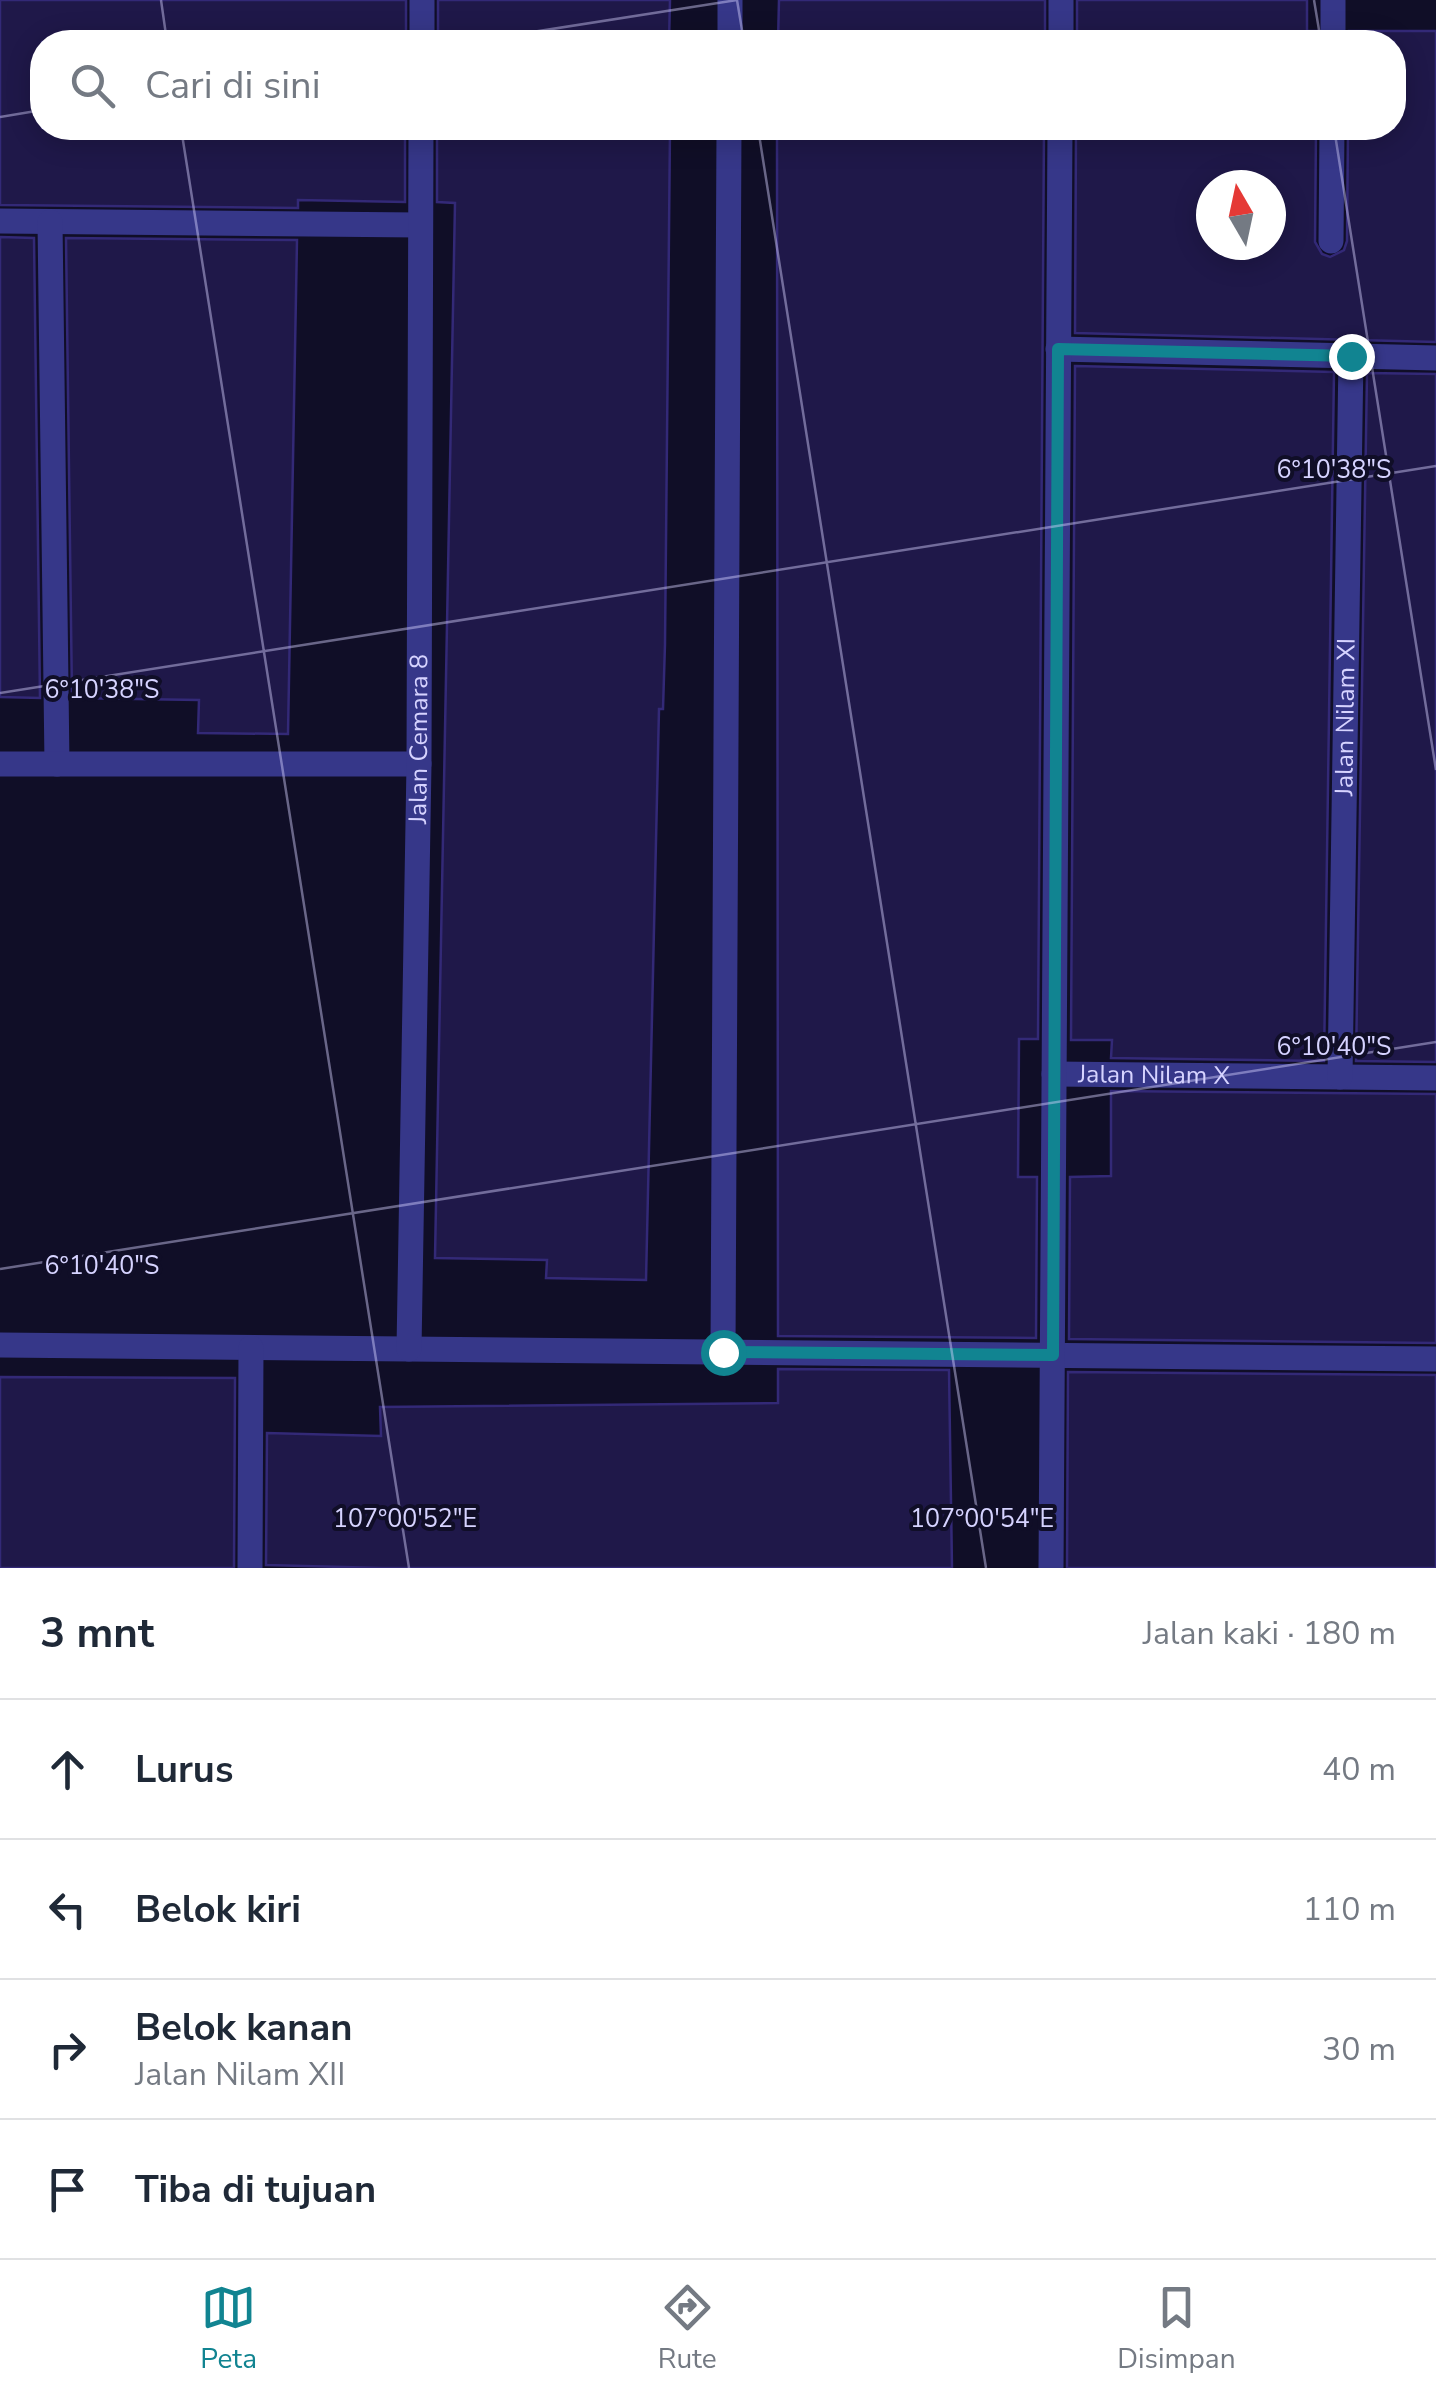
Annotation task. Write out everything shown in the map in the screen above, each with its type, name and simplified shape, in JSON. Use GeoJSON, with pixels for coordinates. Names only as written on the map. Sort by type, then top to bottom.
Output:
{"type":"FeatureCollection","features":[{"type":"Feature","properties":{"kind":"street"},"geometry":{"type":"LineString","coordinates":[[422,0],[422,30]]}},
{"type":"Feature","properties":{"kind":"street"},"geometry":{"type":"LineString","coordinates":[[730,0],[730,30]]}},
{"type":"Feature","properties":{"kind":"street"},"geometry":{"type":"LineString","coordinates":[[1060,30],[1061,0]]}},
{"type":"Feature","properties":{"kind":"street"},"geometry":{"type":"LineString","coordinates":[[1333,0],[1333,30]]}},
{"type":"Feature","properties":{"kind":"street","name":"Jalan Cemara 8"},"geometry":{"type":"LineString","coordinates":[[409,1349],[419,764],[421,140]]}},
{"type":"Feature","properties":{"kind":"street"},"geometry":{"type":"LineString","coordinates":[[723,1352],[729,140]]}},
{"type":"Feature","properties":{"kind":"street"},"geometry":{"type":"LineString","coordinates":[[1051,1568],[1060,140]]}},
{"type":"Feature","properties":{"kind":"street"},"geometry":{"type":"LineString","coordinates":[[1331,241],[1332,140]]}},
{"type":"Feature","properties":{"kind":"street"},"geometry":{"type":"LineString","coordinates":[[0,221],[420,225]]}},
{"type":"Feature","properties":{"kind":"street"},"geometry":{"type":"LineString","coordinates":[[50,222],[57,764]]}},
{"type":"Feature","properties":{"kind":"street"},"geometry":{"type":"LineString","coordinates":[[1058,349],[1436,358]]}},
{"type":"Feature","properties":{"kind":"street","name":"Jalan Nilam XI"},"geometry":{"type":"LineString","coordinates":[[1340,1077],[1351,356]]}},
{"type":"Feature","properties":{"kind":"street"},"geometry":{"type":"LineString","coordinates":[[0,764],[419,764]]}},
{"type":"Feature","properties":{"kind":"street","name":"Jalan Nilam X"},"geometry":{"type":"LineString","coordinates":[[1054,1074],[1436,1078]]}},
{"type":"Feature","properties":{"kind":"street"},"geometry":{"type":"LineString","coordinates":[[0,1346],[1436,1359]]}},
{"type":"Feature","properties":{"kind":"street"},"geometry":{"type":"LineString","coordinates":[[250,1568],[251,1348]]}},
{"type":"Feature","properties":{"kind":"building"},"geometry":{"type":"Polygon","coordinates":[[[0,0],[406,0],[406,30],[30,30],[30,140],[405,140],[405,202],[298,200],[298,208],[0,205],[0,0]]]}},
{"type":"Feature","properties":{"kind":"building"},"geometry":{"type":"Polygon","coordinates":[[[438,0],[670,0],[669,30],[438,30],[438,0]]]}},
{"type":"Feature","properties":{"kind":"building"},"geometry":{"type":"Polygon","coordinates":[[[779,0],[1045,0],[1045,30],[778,30],[779,0]]]}},
{"type":"Feature","properties":{"kind":"building"},"geometry":{"type":"Polygon","coordinates":[[[1077,0],[1307,0],[1307,30],[1077,30],[1077,0]]]}},
{"type":"Feature","properties":{"kind":"building"},"geometry":{"type":"Polygon","coordinates":[[[1406,31],[1436,31],[1436,342],[1075,333],[1076,140],[1316,140],[1315,242],[1322,254],[1330,257],[1344,250],[1348,140],[1406,140],[1406,31]]]}},
{"type":"Feature","properties":{"kind":"building"},"geometry":{"type":"Polygon","coordinates":[[[437,140],[670,140],[665,644],[663,709],[659,709],[646,1280],[546,1278],[547,1260],[435,1258],[455,203],[437,202],[437,140]]]}},
{"type":"Feature","properties":{"kind":"building"},"geometry":{"type":"Polygon","coordinates":[[[777,140],[1044,140],[1038,1039],[1019,1039],[1018,1177],[1037,1177],[1036,1338],[778,1336],[777,140]]]}},
{"type":"Feature","properties":{"kind":"building"},"geometry":{"type":"Polygon","coordinates":[[[0,237],[34,238],[40,698],[0,697],[0,237]]]}},
{"type":"Feature","properties":{"kind":"building"},"geometry":{"type":"Polygon","coordinates":[[[66,238],[297,240],[288,734],[198,733],[199,700],[72,698],[66,238]]]}},
{"type":"Feature","properties":{"kind":"building"},"geometry":{"type":"Polygon","coordinates":[[[1075,366],[1334,372],[1324,1061],[1111,1058],[1112,1040],[1071,1040],[1075,366]]]}},
{"type":"Feature","properties":{"kind":"building"},"geometry":{"type":"Polygon","coordinates":[[[1367,373],[1436,374],[1436,1062],[1356,1061],[1367,373]]]}},
{"type":"Feature","properties":{"kind":"building"},"geometry":{"type":"Polygon","coordinates":[[[1111,1091],[1436,1094],[1436,1343],[1069,1339],[1070,1177],[1111,1176],[1111,1091]]]}},
{"type":"Feature","properties":{"kind":"building"},"geometry":{"type":"Polygon","coordinates":[[[778,1369],[949,1370],[952,1568],[266,1565],[267,1433],[381,1436],[380,1407],[778,1403],[778,1369]]]}},
{"type":"Feature","properties":{"kind":"building"},"geometry":{"type":"Polygon","coordinates":[[[1068,1372],[1436,1375],[1436,1568],[1067,1568],[1068,1372]]]}},
{"type":"Feature","properties":{"kind":"building"},"geometry":{"type":"Polygon","coordinates":[[[0,1377],[235,1378],[234,1568],[0,1568],[0,1377]]]}},
{"type":"Feature","properties":{"kind":"route"},"geometry":{"type":"LineString","coordinates":[[723,1352],[1053,1355],[1058,349],[1351,356]]}}]}
